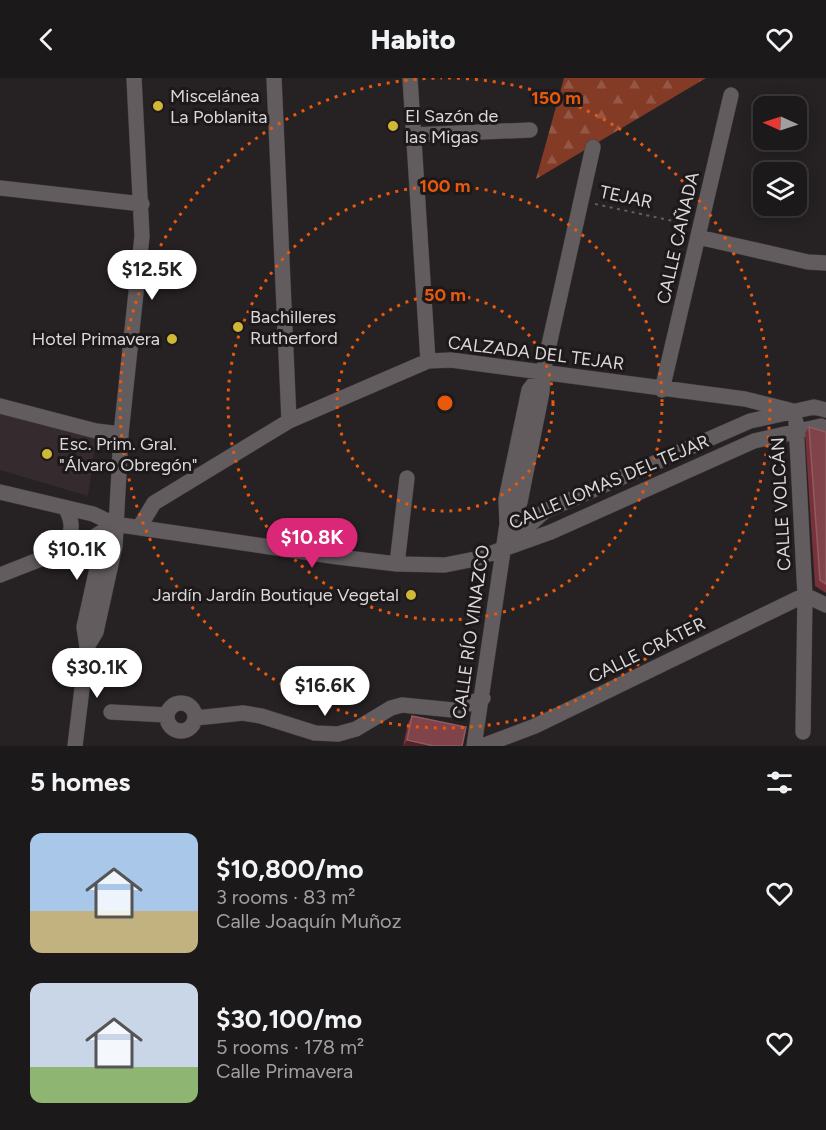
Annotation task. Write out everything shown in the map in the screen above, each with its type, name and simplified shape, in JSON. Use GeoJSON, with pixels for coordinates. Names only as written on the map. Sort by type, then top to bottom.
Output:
{"type":"FeatureCollection","features":[{"type":"Feature","properties":{"kind":"street"},"geometry":{"type":"LineString","coordinates":[[75,746],[87,647],[84,627],[102,546],[114,524],[142,236],[134,78]]}},
{"type":"Feature","properties":{"kind":"street"},"geometry":{"type":"LineString","coordinates":[[274,78],[289,421]]}},
{"type":"Feature","properties":{"kind":"street"},"geometry":{"type":"LineString","coordinates":[[410,78],[428,361]]}},
{"type":"Feature","properties":{"kind":"street","name":"CALLE CAÑADA"},"geometry":{"type":"LineString","coordinates":[[662,390],[731,95]]}},
{"type":"Feature","properties":{"kind":"street"},"geometry":{"type":"LineString","coordinates":[[412,135],[530,130]]}},
{"type":"Feature","properties":{"kind":"street","name":"CALLE RÍO VINAZCO"},"geometry":{"type":"LineString","coordinates":[[474,746],[483,698],[507,524],[520,502],[542,392],[543,372],[593,147]]}},
{"type":"Feature","properties":{"kind":"street"},"geometry":{"type":"LineString","coordinates":[[0,188],[142,204]]}},
{"type":"Feature","properties":{"kind":"street"},"geometry":{"type":"LineString","coordinates":[[700,232],[808,262],[826,263]]}},
{"type":"Feature","properties":{"kind":"street","name":"CALZADA DEL TEJAR"},"geometry":{"type":"LineString","coordinates":[[140,526],[154,503],[289,421],[428,361],[451,360],[662,390],[745,399],[793,411]]}},
{"type":"Feature","properties":{"kind":"street"},"geometry":{"type":"LineString","coordinates":[[0,406],[96,431],[121,434]]}},
{"type":"Feature","properties":{"kind":"street"},"geometry":{"type":"LineString","coordinates":[[793,411],[814,407],[826,410]]}},
{"type":"Feature","properties":{"kind":"street","name":"CALLE VOLCÁN"},"geometry":{"type":"LineString","coordinates":[[793,411],[797,430],[805,595],[803,732]]}},
{"type":"Feature","properties":{"kind":"street","name":"CALLE LOMAS DEL TEJAR"},"geometry":{"type":"LineString","coordinates":[[503,548],[545,511],[750,421],[793,411]]}},
{"type":"Feature","properties":{"kind":"street","name":"CALLE LOMAS DEL TEJAR"},"geometry":{"type":"LineString","coordinates":[[503,548],[551,532],[754,441],[797,430],[826,428]]}},
{"type":"Feature","properties":{"kind":"street"},"geometry":{"type":"LineString","coordinates":[[397,564],[406,478]]}},
{"type":"Feature","properties":{"kind":"street"},"geometry":{"type":"LineString","coordinates":[[0,492],[93,514],[114,524],[397,564],[445,565],[475,559],[503,548]]}},
{"type":"Feature","properties":{"kind":"street"},"geometry":{"type":"LineString","coordinates":[[64,547],[71,536],[72,520],[66,509]]}},
{"type":"Feature","properties":{"kind":"street"},"geometry":{"type":"LineString","coordinates":[[0,574],[64,547],[88,540],[114,524]]}},
{"type":"Feature","properties":{"kind":"street"},"geometry":{"type":"LineString","coordinates":[[805,595],[826,605]]}},
{"type":"Feature","properties":{"kind":"street","name":"CALLE CRÁTER"},"geometry":{"type":"LineString","coordinates":[[482,746],[535,726],[805,595]]}},
{"type":"Feature","properties":{"kind":"street"},"geometry":{"type":"LineString","coordinates":[[111,712],[167,715],[168,723],[180,731],[188,730],[196,718],[243,713],[261,716],[315,733],[338,734],[356,729],[391,708],[402,705],[453,710],[483,698]]}},
{"type":"Feature","properties":{"kind":"path","name":"TEJAR"},"geometry":{"type":"LineString","coordinates":[[581,201],[700,232]]}},
{"type":"Feature","properties":{"kind":"shaded area","name":"Esc. Prim. Gral. \"Álvaro Obregón\""},"geometry":{"type":"Polygon","coordinates":[[[0,413],[96,438],[88,496],[0,470],[0,413]]]}},
{"type":"Feature","properties":{"kind":"green space"},"geometry":{"type":"Polygon","coordinates":[[[564,78],[706,78],[536,179],[564,78]]]}},
{"type":"Feature","properties":{"kind":"building"},"geometry":{"type":"Polygon","coordinates":[[[809,427],[826,432],[826,584],[820,580],[809,427]]]}},
{"type":"Feature","properties":{"kind":"building"},"geometry":{"type":"Polygon","coordinates":[[[412,716],[466,727],[462,746],[434,746],[407,740],[412,716]]]}},
{"type":"Feature","properties":{"kind":"place","name":"Miscelánea La Poblanita"},"geometry":{"type":"Point","coordinates":[158,106]}},
{"type":"Feature","properties":{"kind":"place","name":"El Sazón de las Migas"},"geometry":{"type":"Point","coordinates":[393,126]}},
{"type":"Feature","properties":{"kind":"place","name":"Bachilleres Rutherford"},"geometry":{"type":"Point","coordinates":[238,327]}},
{"type":"Feature","properties":{"kind":"place","name":"Hotel Primavera"},"geometry":{"type":"Point","coordinates":[172,339]}},
{"type":"Feature","properties":{"kind":"place","name":"Esc. Prim. Gral. \"Álvaro Obregón\""},"geometry":{"type":"Point","coordinates":[47,454]}},
{"type":"Feature","properties":{"kind":"place","name":"Jardín Jardín Boutique Vegetal"},"geometry":{"type":"Point","coordinates":[411,595]}}]}
